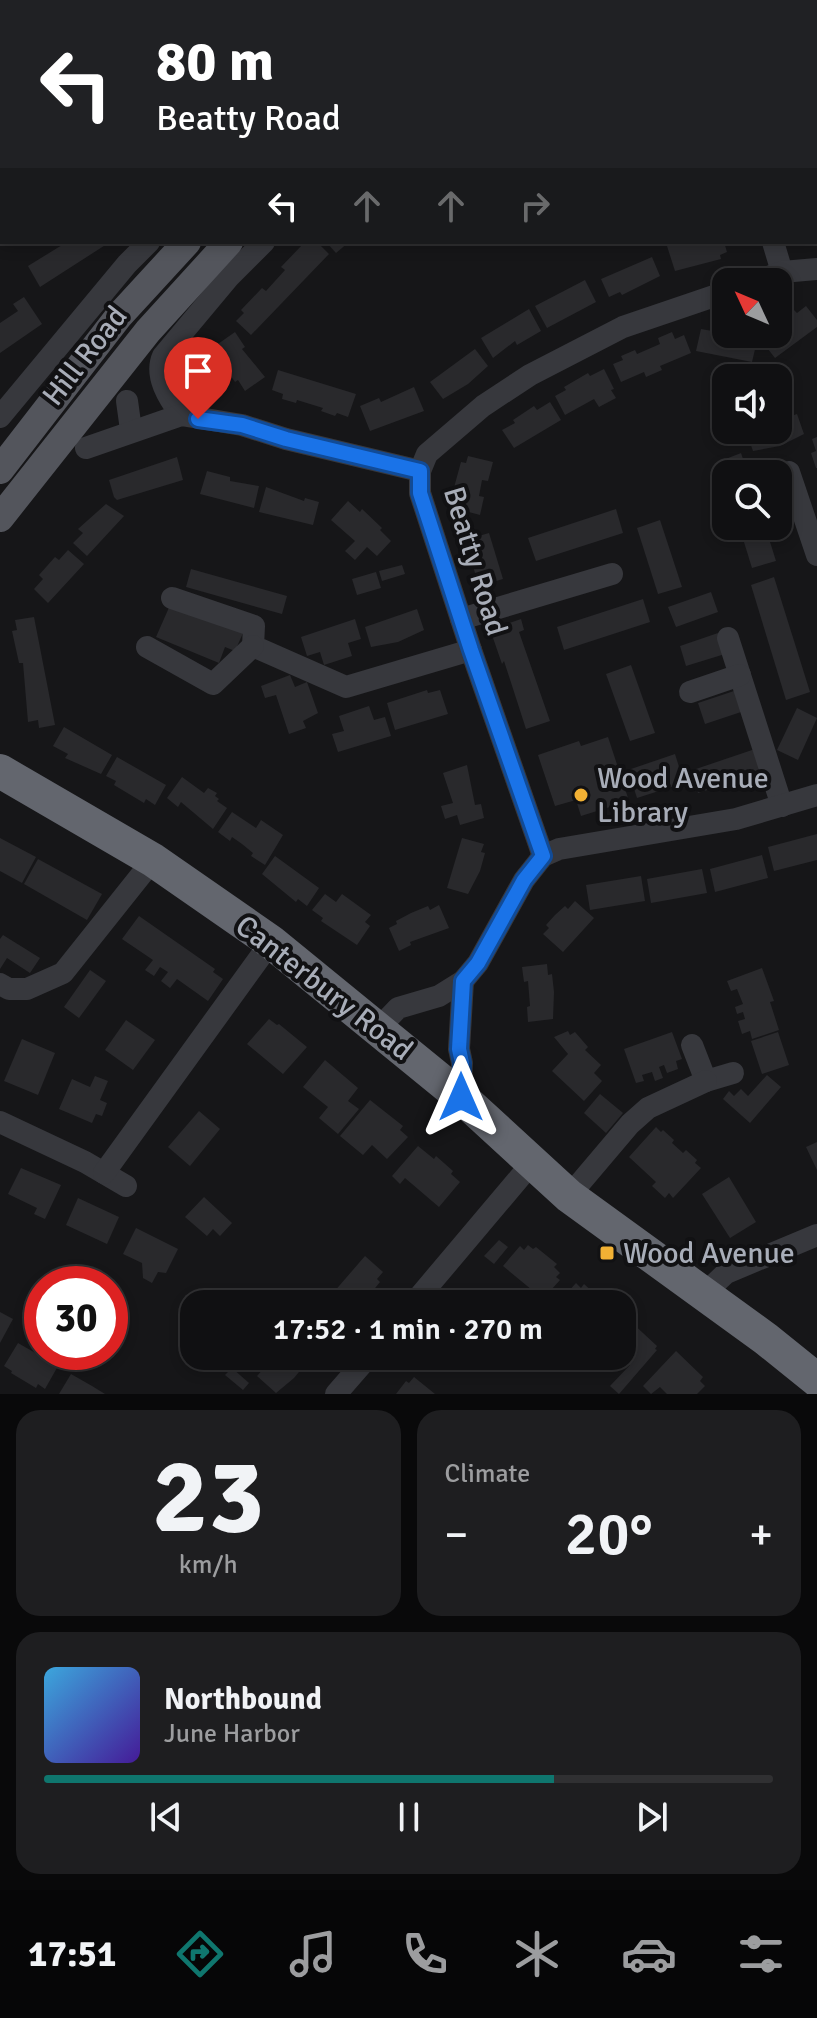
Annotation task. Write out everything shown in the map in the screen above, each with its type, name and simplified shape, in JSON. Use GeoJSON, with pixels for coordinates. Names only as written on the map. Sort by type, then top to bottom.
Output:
{"type":"FeatureCollection","features":[{"type":"Feature","properties":{"kind":"highway","name":"Canterbury Road"},"geometry":{"type":"LineString","coordinates":[[0,771],[153,860],[271,942],[461,1097],[569,1196],[766,1339],[817,1380]]}},
{"type":"Feature","properties":{"kind":"main road","name":"Hill Road"},"geometry":{"type":"LineString","coordinates":[[0,470],[119,316],[185,244]]}},
{"type":"Feature","properties":{"kind":"main road","name":"Hill Road"},"geometry":{"type":"LineString","coordinates":[[0,518],[148,331],[227,244]]}},
{"type":"Feature","properties":{"kind":"street"},"geometry":{"type":"LineString","coordinates":[[0,417],[117,275],[147,244]]}},
{"type":"Feature","properties":{"kind":"street","name":"Hill Road"},"geometry":{"type":"LineString","coordinates":[[86,448],[181,415],[164,387],[159,365],[163,356],[229,277],[262,244]]}},
{"type":"Feature","properties":{"kind":"street"},"geometry":{"type":"LineString","coordinates":[[774,244],[781,268]]}},
{"type":"Feature","properties":{"kind":"street"},"geometry":{"type":"LineString","coordinates":[[792,271],[817,269]]}},
{"type":"Feature","properties":{"kind":"street"},"geometry":{"type":"LineString","coordinates":[[420,471],[427,454],[444,439],[483,406],[530,375],[623,327],[712,297]]}},
{"type":"Feature","properties":{"kind":"street"},"geometry":{"type":"LineString","coordinates":[[127,401],[131,430]]}},
{"type":"Feature","properties":{"kind":"street","name":"Beatty Road"},"geometry":{"type":"LineString","coordinates":[[181,415],[242,425],[286,439],[420,471],[420,493],[543,856]]}},
{"type":"Feature","properties":{"kind":"street"},"geometry":{"type":"LineString","coordinates":[[792,481],[817,555]]}},
{"type":"Feature","properties":{"kind":"street"},"geometry":{"type":"LineString","coordinates":[[461,619],[612,574]]}},
{"type":"Feature","properties":{"kind":"street"},"geometry":{"type":"LineString","coordinates":[[147,647],[213,684],[253,646],[254,626],[172,598]]}},
{"type":"Feature","properties":{"kind":"street"},"geometry":{"type":"LineString","coordinates":[[728,638],[782,806]]}},
{"type":"Feature","properties":{"kind":"street"},"geometry":{"type":"LineString","coordinates":[[253,646],[346,687],[471,650]]}},
{"type":"Feature","properties":{"kind":"street"},"geometry":{"type":"LineString","coordinates":[[690,692],[740,675]]}},
{"type":"Feature","properties":{"kind":"street"},"geometry":{"type":"LineString","coordinates":[[379,1028],[398,1008],[439,996],[463,981],[478,963],[524,880],[543,856],[559,849],[736,819],[817,795]]}},
{"type":"Feature","properties":{"kind":"street"},"geometry":{"type":"LineString","coordinates":[[0,984],[9,989],[27,989],[63,973],[153,860]]}},
{"type":"Feature","properties":{"kind":"street"},"geometry":{"type":"LineString","coordinates":[[104,1173],[271,942]]}},
{"type":"Feature","properties":{"kind":"street"},"geometry":{"type":"LineString","coordinates":[[461,1097],[462,1063],[459,1049],[463,981]]}},
{"type":"Feature","properties":{"kind":"street"},"geometry":{"type":"LineString","coordinates":[[692,1045],[706,1081]]}},
{"type":"Feature","properties":{"kind":"street"},"geometry":{"type":"LineString","coordinates":[[569,1196],[630,1124],[648,1108],[706,1081],[733,1073]]}},
{"type":"Feature","properties":{"kind":"street"},"geometry":{"type":"LineString","coordinates":[[0,1122],[37,1138],[126,1186]]}},
{"type":"Feature","properties":{"kind":"street"},"geometry":{"type":"LineString","coordinates":[[425,1290],[532,1163]]}},
{"type":"Feature","properties":{"kind":"street"},"geometry":{"type":"LineString","coordinates":[[704,1294],[726,1273],[817,1235]]}},
{"type":"Feature","properties":{"kind":"street"},"geometry":{"type":"LineString","coordinates":[[336,1394],[357,1370]]}},
{"type":"Feature","properties":{"kind":"building"},"geometry":{"type":"Polygon","coordinates":[[[64,244],[107,244],[40,287],[28,266],[64,244]]]}},
{"type":"Feature","properties":{"kind":"building"},"geometry":{"type":"Polygon","coordinates":[[[303,244],[319,244],[329,254],[251,335],[236,321],[244,313],[241,310],[262,288],[266,291],[285,270],[281,267],[303,244]]]}},
{"type":"Feature","properties":{"kind":"building"},"geometry":{"type":"Polygon","coordinates":[[[328,244],[347,244],[336,253],[328,244]]]}},
{"type":"Feature","properties":{"kind":"building"},"geometry":{"type":"Polygon","coordinates":[[[725,244],[727,252],[720,255],[721,259],[675,271],[667,246],[725,244]]]}},
{"type":"Feature","properties":{"kind":"building"},"geometry":{"type":"Polygon","coordinates":[[[652,257],[660,276],[622,295],[620,292],[609,297],[601,279],[652,257]]]}},
{"type":"Feature","properties":{"kind":"building"},"geometry":{"type":"Polygon","coordinates":[[[585,280],[596,302],[547,328],[535,306],[585,280]]]}},
{"type":"Feature","properties":{"kind":"building"},"geometry":{"type":"Polygon","coordinates":[[[24,297],[42,324],[0,353],[0,323],[18,311],[13,304],[24,297]]]}},
{"type":"Feature","properties":{"kind":"building"},"geometry":{"type":"Polygon","coordinates":[[[806,306],[817,320],[817,327],[792,345],[792,312],[797,313],[806,306]]]}},
{"type":"Feature","properties":{"kind":"building"},"geometry":{"type":"Polygon","coordinates":[[[529,309],[541,331],[517,345],[515,341],[493,358],[481,338],[529,309]]]}},
{"type":"Feature","properties":{"kind":"building"},"geometry":{"type":"Polygon","coordinates":[[[701,329],[712,331],[712,348],[755,348],[752,362],[696,351],[701,329]]]}},
{"type":"Feature","properties":{"kind":"building"},"geometry":{"type":"Polygon","coordinates":[[[235,332],[245,347],[242,349],[265,377],[245,391],[217,356],[221,354],[215,346],[235,332]]]}},
{"type":"Feature","properties":{"kind":"building"},"geometry":{"type":"Polygon","coordinates":[[[672,332],[675,339],[684,335],[691,353],[660,366],[662,370],[646,377],[644,372],[621,382],[613,364],[623,360],[621,356],[635,350],[637,354],[660,344],[658,338],[672,332]]]}},
{"type":"Feature","properties":{"kind":"building"},"geometry":{"type":"Polygon","coordinates":[[[767,348],[789,348],[775,358],[767,348]]]}},
{"type":"Feature","properties":{"kind":"building"},"geometry":{"type":"Polygon","coordinates":[[[475,349],[488,366],[468,384],[443,399],[430,382],[475,349]]]}},
{"type":"Feature","properties":{"kind":"building"},"geometry":{"type":"Polygon","coordinates":[[[604,369],[616,398],[599,407],[594,399],[565,415],[555,396],[588,373],[590,376],[604,369]]]}},
{"type":"Feature","properties":{"kind":"building"},"geometry":{"type":"Polygon","coordinates":[[[278,370],[356,394],[348,417],[337,413],[335,416],[321,411],[323,408],[297,400],[296,403],[282,399],[283,394],[272,390],[278,370]]]}},
{"type":"Feature","properties":{"kind":"building"},"geometry":{"type":"Polygon","coordinates":[[[414,387],[424,411],[370,431],[360,406],[379,398],[381,402],[414,387]]]}},
{"type":"Feature","properties":{"kind":"building"},"geometry":{"type":"Polygon","coordinates":[[[550,402],[561,420],[514,448],[502,430],[534,406],[537,410],[550,402]]]}},
{"type":"Feature","properties":{"kind":"building"},"geometry":{"type":"Polygon","coordinates":[[[797,414],[804,434],[792,440],[792,416],[797,414]]]}},
{"type":"Feature","properties":{"kind":"building"},"geometry":{"type":"Polygon","coordinates":[[[817,437],[816,468],[811,453],[816,451],[812,439],[817,437]]]}},
{"type":"Feature","properties":{"kind":"building"},"geometry":{"type":"Polygon","coordinates":[[[751,444],[784,444],[780,446],[753,451],[751,444]]]}},
{"type":"Feature","properties":{"kind":"building"},"geometry":{"type":"Polygon","coordinates":[[[741,453],[743,460],[723,460],[741,453]]]}},
{"type":"Feature","properties":{"kind":"building"},"geometry":{"type":"Polygon","coordinates":[[[468,456],[493,462],[488,481],[482,480],[479,496],[484,497],[480,515],[454,508],[457,496],[452,495],[461,462],[466,463],[468,456]]]}},
{"type":"Feature","properties":{"kind":"building"},"geometry":{"type":"Polygon","coordinates":[[[177,457],[183,480],[117,500],[114,497],[109,480],[177,457]]]}},
{"type":"Feature","properties":{"kind":"building"},"geometry":{"type":"Polygon","coordinates":[[[207,471],[230,477],[230,481],[259,486],[254,508],[200,494],[207,471]]]}},
{"type":"Feature","properties":{"kind":"building"},"geometry":{"type":"Polygon","coordinates":[[[266,487],[304,501],[305,498],[319,502],[313,525],[259,512],[266,487]]]}},
{"type":"Feature","properties":{"kind":"building"},"geometry":{"type":"Polygon","coordinates":[[[348,501],[360,512],[362,509],[391,541],[377,556],[367,547],[355,560],[345,551],[355,541],[331,520],[348,501]]]}},
{"type":"Feature","properties":{"kind":"building"},"geometry":{"type":"Polygon","coordinates":[[[106,504],[124,516],[87,556],[73,543],[83,533],[78,529],[106,504]]]}},
{"type":"Feature","properties":{"kind":"building"},"geometry":{"type":"Polygon","coordinates":[[[616,509],[623,533],[536,561],[528,538],[616,509]]]}},
{"type":"Feature","properties":{"kind":"building"},"geometry":{"type":"Polygon","coordinates":[[[660,520],[682,587],[658,594],[637,528],[660,520]]]}},
{"type":"Feature","properties":{"kind":"building"},"geometry":{"type":"Polygon","coordinates":[[[489,533],[503,579],[479,586],[465,540],[489,533]]]}},
{"type":"Feature","properties":{"kind":"building"},"geometry":{"type":"Polygon","coordinates":[[[743,540],[769,540],[776,561],[752,568],[743,540]]]}},
{"type":"Feature","properties":{"kind":"building"},"geometry":{"type":"Polygon","coordinates":[[[68,550],[84,564],[48,603],[34,589],[43,579],[39,575],[55,557],[59,560],[68,550]]]}},
{"type":"Feature","properties":{"kind":"building"},"geometry":{"type":"Polygon","coordinates":[[[402,565],[405,574],[382,581],[379,571],[402,565]]]}},
{"type":"Feature","properties":{"kind":"building"},"geometry":{"type":"Polygon","coordinates":[[[191,569],[287,596],[282,614],[186,587],[191,569]]]}},
{"type":"Feature","properties":{"kind":"building"},"geometry":{"type":"Polygon","coordinates":[[[376,572],[381,588],[357,595],[352,579],[376,572]]]}},
{"type":"Feature","properties":{"kind":"building"},"geometry":{"type":"Polygon","coordinates":[[[774,577],[810,692],[786,700],[751,585],[774,577]]]}},
{"type":"Feature","properties":{"kind":"building"},"geometry":{"type":"Polygon","coordinates":[[[711,592],[718,612],[676,627],[668,607],[711,592]]]}},
{"type":"Feature","properties":{"kind":"building"},"geometry":{"type":"Polygon","coordinates":[[[643,599],[650,622],[564,650],[557,627],[643,599]]]}},
{"type":"Feature","properties":{"kind":"building"},"geometry":{"type":"Polygon","coordinates":[[[171,603],[243,633],[235,651],[225,647],[219,663],[156,637],[171,603]]]}},
{"type":"Feature","properties":{"kind":"building"},"geometry":{"type":"Polygon","coordinates":[[[417,609],[424,630],[398,642],[371,647],[365,627],[417,609]]]}},
{"type":"Feature","properties":{"kind":"building"},"geometry":{"type":"Polygon","coordinates":[[[34,617],[55,725],[39,728],[38,720],[28,722],[23,663],[19,663],[12,631],[17,630],[15,620],[34,617]]]}},
{"type":"Feature","properties":{"kind":"building"},"geometry":{"type":"Polygon","coordinates":[[[355,619],[361,639],[348,643],[352,656],[324,665],[320,652],[307,656],[301,637],[355,619]]]}},
{"type":"Feature","properties":{"kind":"building"},"geometry":{"type":"Polygon","coordinates":[[[521,619],[524,630],[519,632],[550,721],[526,729],[504,661],[502,664],[492,635],[497,634],[495,628],[521,619]]]}},
{"type":"Feature","properties":{"kind":"building"},"geometry":{"type":"Polygon","coordinates":[[[718,633],[725,654],[686,666],[680,646],[718,633]]]}},
{"type":"Feature","properties":{"kind":"building"},"geometry":{"type":"Polygon","coordinates":[[[631,665],[655,733],[630,741],[606,674],[631,665]]]}},
{"type":"Feature","properties":{"kind":"building"},"geometry":{"type":"Polygon","coordinates":[[[290,675],[295,687],[307,682],[318,713],[303,721],[306,728],[289,734],[276,695],[265,698],[261,686],[290,675]]]}},
{"type":"Feature","properties":{"kind":"building"},"geometry":{"type":"Polygon","coordinates":[[[427,690],[428,693],[440,690],[448,714],[395,730],[387,703],[427,690]]]}},
{"type":"Feature","properties":{"kind":"building"},"geometry":{"type":"Polygon","coordinates":[[[737,690],[744,711],[705,724],[698,703],[737,690]]]}},
{"type":"Feature","properties":{"kind":"building"},"geometry":{"type":"Polygon","coordinates":[[[369,706],[374,720],[385,717],[391,736],[338,752],[332,734],[344,731],[339,716],[369,706]]]}},
{"type":"Feature","properties":{"kind":"building"},"geometry":{"type":"Polygon","coordinates":[[[797,708],[817,718],[798,760],[777,750],[797,708]]]}},
{"type":"Feature","properties":{"kind":"building"},"geometry":{"type":"Polygon","coordinates":[[[64,727],[112,755],[101,774],[65,758],[68,754],[53,746],[64,727]]]}},
{"type":"Feature","properties":{"kind":"building"},"geometry":{"type":"Polygon","coordinates":[[[608,737],[629,801],[581,816],[576,800],[555,806],[538,755],[579,741],[581,746],[608,737]]]}},
{"type":"Feature","properties":{"kind":"building"},"geometry":{"type":"Polygon","coordinates":[[[755,749],[762,772],[698,793],[690,771],[755,749]]]}},
{"type":"Feature","properties":{"kind":"building"},"geometry":{"type":"Polygon","coordinates":[[[675,754],[684,783],[637,798],[628,770],[675,754]]]}},
{"type":"Feature","properties":{"kind":"building"},"geometry":{"type":"Polygon","coordinates":[[[117,757],[166,785],[155,805],[146,799],[144,803],[114,785],[116,781],[106,776],[117,757]]]}},
{"type":"Feature","properties":{"kind":"building"},"geometry":{"type":"Polygon","coordinates":[[[467,765],[475,805],[481,804],[484,818],[460,825],[457,815],[445,819],[441,806],[453,803],[443,773],[467,765]]]}},
{"type":"Feature","properties":{"kind":"building"},"geometry":{"type":"Polygon","coordinates":[[[182,777],[204,793],[208,788],[217,793],[217,801],[227,808],[213,829],[181,802],[178,807],[167,798],[182,777]]]}},
{"type":"Feature","properties":{"kind":"building"},"geometry":{"type":"Polygon","coordinates":[[[232,812],[256,828],[261,820],[283,835],[265,865],[251,856],[253,853],[242,844],[232,837],[230,841],[218,832],[232,812]]]}},
{"type":"Feature","properties":{"kind":"building"},"geometry":{"type":"Polygon","coordinates":[[[817,834],[817,860],[774,871],[768,847],[817,834]]]}},
{"type":"Feature","properties":{"kind":"building"},"geometry":{"type":"Polygon","coordinates":[[[0,838],[36,857],[22,883],[0,871],[0,838]]]}},
{"type":"Feature","properties":{"kind":"building"},"geometry":{"type":"Polygon","coordinates":[[[462,838],[484,844],[481,852],[485,853],[468,894],[447,888],[462,838]]]}},
{"type":"Feature","properties":{"kind":"building"},"geometry":{"type":"Polygon","coordinates":[[[762,855],[768,878],[715,892],[710,869],[762,855]]]}},
{"type":"Feature","properties":{"kind":"building"},"geometry":{"type":"Polygon","coordinates":[[[275,856],[319,888],[307,906],[298,899],[296,902],[262,874],[275,856]]]}},
{"type":"Feature","properties":{"kind":"building"},"geometry":{"type":"Polygon","coordinates":[[[38,859],[102,894],[87,920],[24,884],[38,859]]]}},
{"type":"Feature","properties":{"kind":"building"},"geometry":{"type":"Polygon","coordinates":[[[702,869],[707,893],[651,903],[647,879],[702,869]]]}},
{"type":"Feature","properties":{"kind":"building"},"geometry":{"type":"Polygon","coordinates":[[[641,876],[645,901],[590,910],[586,885],[641,876]]]}},
{"type":"Feature","properties":{"kind":"building"},"geometry":{"type":"Polygon","coordinates":[[[325,894],[336,902],[342,894],[371,915],[365,922],[370,926],[357,945],[321,921],[323,918],[312,910],[325,894]]]}},
{"type":"Feature","properties":{"kind":"building"},"geometry":{"type":"Polygon","coordinates":[[[575,901],[594,918],[563,952],[543,934],[555,915],[565,906],[568,909],[575,901]]]}},
{"type":"Feature","properties":{"kind":"building"},"geometry":{"type":"Polygon","coordinates":[[[439,905],[449,928],[410,942],[411,945],[399,951],[389,928],[411,913],[439,905]]]}},
{"type":"Feature","properties":{"kind":"building"},"geometry":{"type":"Polygon","coordinates":[[[139,916],[215,969],[213,972],[223,979],[208,1001],[177,979],[170,988],[161,981],[168,972],[160,967],[154,976],[145,970],[153,960],[122,939],[139,916]]]}},
{"type":"Feature","properties":{"kind":"building"},"geometry":{"type":"Polygon","coordinates":[[[3,935],[40,958],[30,973],[7,958],[0,969],[0,939],[3,935]]]}},
{"type":"Feature","properties":{"kind":"building"},"geometry":{"type":"Polygon","coordinates":[[[547,964],[548,975],[552,974],[554,992],[553,1019],[528,1022],[528,981],[524,982],[522,967],[547,964]]]}},
{"type":"Feature","properties":{"kind":"building"},"geometry":{"type":"Polygon","coordinates":[[[762,968],[774,1001],[770,1002],[779,1030],[752,1039],[750,1031],[742,1034],[738,1021],[745,1019],[743,1012],[737,1014],[735,1007],[743,1004],[737,989],[731,991],[727,981],[762,968]]]}},
{"type":"Feature","properties":{"kind":"building"},"geometry":{"type":"Polygon","coordinates":[[[90,970],[106,981],[79,1018],[64,1007],[90,970]]]}},
{"type":"Feature","properties":{"kind":"building"},"geometry":{"type":"Polygon","coordinates":[[[269,1019],[307,1047],[283,1074],[247,1044],[269,1019]]]}},
{"type":"Feature","properties":{"kind":"building"},"geometry":{"type":"Polygon","coordinates":[[[126,1020],[155,1040],[133,1070],[105,1050],[126,1020]]]}},
{"type":"Feature","properties":{"kind":"building"},"geometry":{"type":"Polygon","coordinates":[[[568,1031],[570,1035],[575,1032],[588,1047],[585,1050],[601,1065],[594,1073],[602,1081],[584,1101],[552,1071],[568,1054],[554,1037],[568,1031]]]}},
{"type":"Feature","properties":{"kind":"building"},"geometry":{"type":"Polygon","coordinates":[[[672,1032],[682,1059],[676,1061],[678,1069],[667,1073],[664,1065],[659,1067],[663,1078],[655,1081],[652,1072],[642,1075],[644,1081],[636,1083],[624,1049],[672,1032]]]}},
{"type":"Feature","properties":{"kind":"building"},"geometry":{"type":"Polygon","coordinates":[[[778,1032],[789,1065],[762,1074],[751,1041],[778,1032]]]}},
{"type":"Feature","properties":{"kind":"building"},"geometry":{"type":"Polygon","coordinates":[[[22,1039],[55,1053],[38,1095],[4,1081],[22,1039]]]}},
{"type":"Feature","properties":{"kind":"building"},"geometry":{"type":"Polygon","coordinates":[[[325,1060],[358,1088],[348,1101],[359,1109],[338,1134],[319,1118],[328,1107],[303,1087],[325,1060]]]}},
{"type":"Feature","properties":{"kind":"building"},"geometry":{"type":"Polygon","coordinates":[[[767,1075],[781,1087],[750,1123],[723,1099],[729,1091],[734,1096],[741,1089],[748,1096],[767,1075]]]}},
{"type":"Feature","properties":{"kind":"building"},"geometry":{"type":"Polygon","coordinates":[[[95,1076],[108,1081],[100,1100],[107,1103],[102,1116],[96,1114],[92,1123],[59,1109],[72,1079],[90,1087],[95,1076]]]}},
{"type":"Feature","properties":{"kind":"building"},"geometry":{"type":"Polygon","coordinates":[[[600,1094],[623,1113],[606,1133],[584,1113],[600,1094]]]}},
{"type":"Feature","properties":{"kind":"building"},"geometry":{"type":"Polygon","coordinates":[[[370,1100],[403,1126],[400,1130],[408,1137],[387,1159],[372,1145],[363,1155],[340,1136],[370,1100]]]}},
{"type":"Feature","properties":{"kind":"building"},"geometry":{"type":"Polygon","coordinates":[[[199,1111],[220,1129],[190,1166],[168,1147],[199,1111]]]}},
{"type":"Feature","properties":{"kind":"building"},"geometry":{"type":"Polygon","coordinates":[[[656,1127],[674,1140],[672,1143],[683,1153],[686,1150],[697,1160],[695,1163],[701,1168],[673,1198],[669,1193],[665,1198],[652,1186],[656,1182],[629,1157],[656,1127]]]}},
{"type":"Feature","properties":{"kind":"building"},"geometry":{"type":"Polygon","coordinates":[[[817,1142],[817,1170],[806,1147],[817,1142]]]}},
{"type":"Feature","properties":{"kind":"building"},"geometry":{"type":"Polygon","coordinates":[[[418,1146],[434,1159],[436,1156],[460,1182],[439,1207],[405,1178],[400,1184],[392,1176],[418,1146]]]}},
{"type":"Feature","properties":{"kind":"building"},"geometry":{"type":"Polygon","coordinates":[[[21,1168],[61,1185],[45,1219],[34,1214],[37,1208],[8,1194],[21,1168]]]}},
{"type":"Feature","properties":{"kind":"building"},"geometry":{"type":"Polygon","coordinates":[[[729,1177],[756,1222],[730,1238],[702,1194],[729,1177]]]}},
{"type":"Feature","properties":{"kind":"building"},"geometry":{"type":"Polygon","coordinates":[[[204,1197],[232,1223],[220,1236],[213,1229],[207,1236],[185,1217],[204,1197]]]}},
{"type":"Feature","properties":{"kind":"building"},"geometry":{"type":"Polygon","coordinates":[[[78,1198],[119,1217],[107,1244],[66,1225],[78,1198]]]}},
{"type":"Feature","properties":{"kind":"building"},"geometry":{"type":"Polygon","coordinates":[[[136,1228],[178,1249],[166,1273],[158,1272],[152,1283],[143,1278],[142,1263],[123,1254],[136,1228]]]}},
{"type":"Feature","properties":{"kind":"building"},"geometry":{"type":"Polygon","coordinates":[[[499,1240],[508,1247],[494,1264],[484,1256],[499,1240]]]}},
{"type":"Feature","properties":{"kind":"building"},"geometry":{"type":"Polygon","coordinates":[[[528,1245],[533,1249],[536,1247],[557,1264],[554,1267],[560,1273],[556,1277],[560,1280],[551,1290],[532,1290],[503,1266],[520,1246],[524,1250],[528,1245]]]}},
{"type":"Feature","properties":{"kind":"building"},"geometry":{"type":"Polygon","coordinates":[[[365,1256],[383,1272],[373,1290],[336,1290],[365,1256]]]}},
{"type":"Feature","properties":{"kind":"building"},"geometry":{"type":"Polygon","coordinates":[[[576,1283],[581,1288],[584,1284],[591,1290],[570,1290],[576,1283]]]}},
{"type":"Feature","properties":{"kind":"building"},"geometry":{"type":"Polygon","coordinates":[[[0,1312],[13,1319],[0,1343],[0,1312]]]}},
{"type":"Feature","properties":{"kind":"building"},"geometry":{"type":"Polygon","coordinates":[[[636,1327],[657,1346],[657,1350],[619,1394],[610,1386],[625,1370],[636,1370],[636,1327]]]}},
{"type":"Feature","properties":{"kind":"building"},"geometry":{"type":"Polygon","coordinates":[[[18,1343],[24,1346],[24,1370],[56,1370],[45,1389],[38,1384],[36,1388],[4,1366],[18,1343]]]}},
{"type":"Feature","properties":{"kind":"building"},"geometry":{"type":"Polygon","coordinates":[[[676,1351],[703,1377],[700,1381],[705,1386],[697,1394],[667,1394],[660,1387],[651,1394],[643,1386],[676,1351]]]}},
{"type":"Feature","properties":{"kind":"building"},"geometry":{"type":"Polygon","coordinates":[[[234,1370],[249,1383],[243,1390],[225,1375],[234,1370]]]}},
{"type":"Feature","properties":{"kind":"building"},"geometry":{"type":"Polygon","coordinates":[[[262,1370],[301,1370],[276,1393],[257,1376],[262,1370]]]}},
{"type":"Feature","properties":{"kind":"building"},"geometry":{"type":"Polygon","coordinates":[[[71,1374],[92,1386],[105,1394],[59,1394],[71,1374]]]}},
{"type":"Feature","properties":{"kind":"building"},"geometry":{"type":"Polygon","coordinates":[[[414,1377],[435,1394],[396,1394],[406,1381],[409,1383],[414,1377]]]}},
{"type":"Feature","properties":{"kind":"place","name":"Wood Avenue Library"},"geometry":{"type":"Point","coordinates":[581,795]}},
{"type":"Feature","properties":{"kind":"place","name":"Wood Avenue"},"geometry":{"type":"Point","coordinates":[607,1253]}},
{"type":"Feature","properties":{"kind":"route"},"geometry":{"type":"LineString","coordinates":[[198,419],[242,425],[286,439],[420,471],[420,493],[543,856],[524,880],[478,963],[463,981],[459,1049],[462,1063],[461,1097]]}}]}
